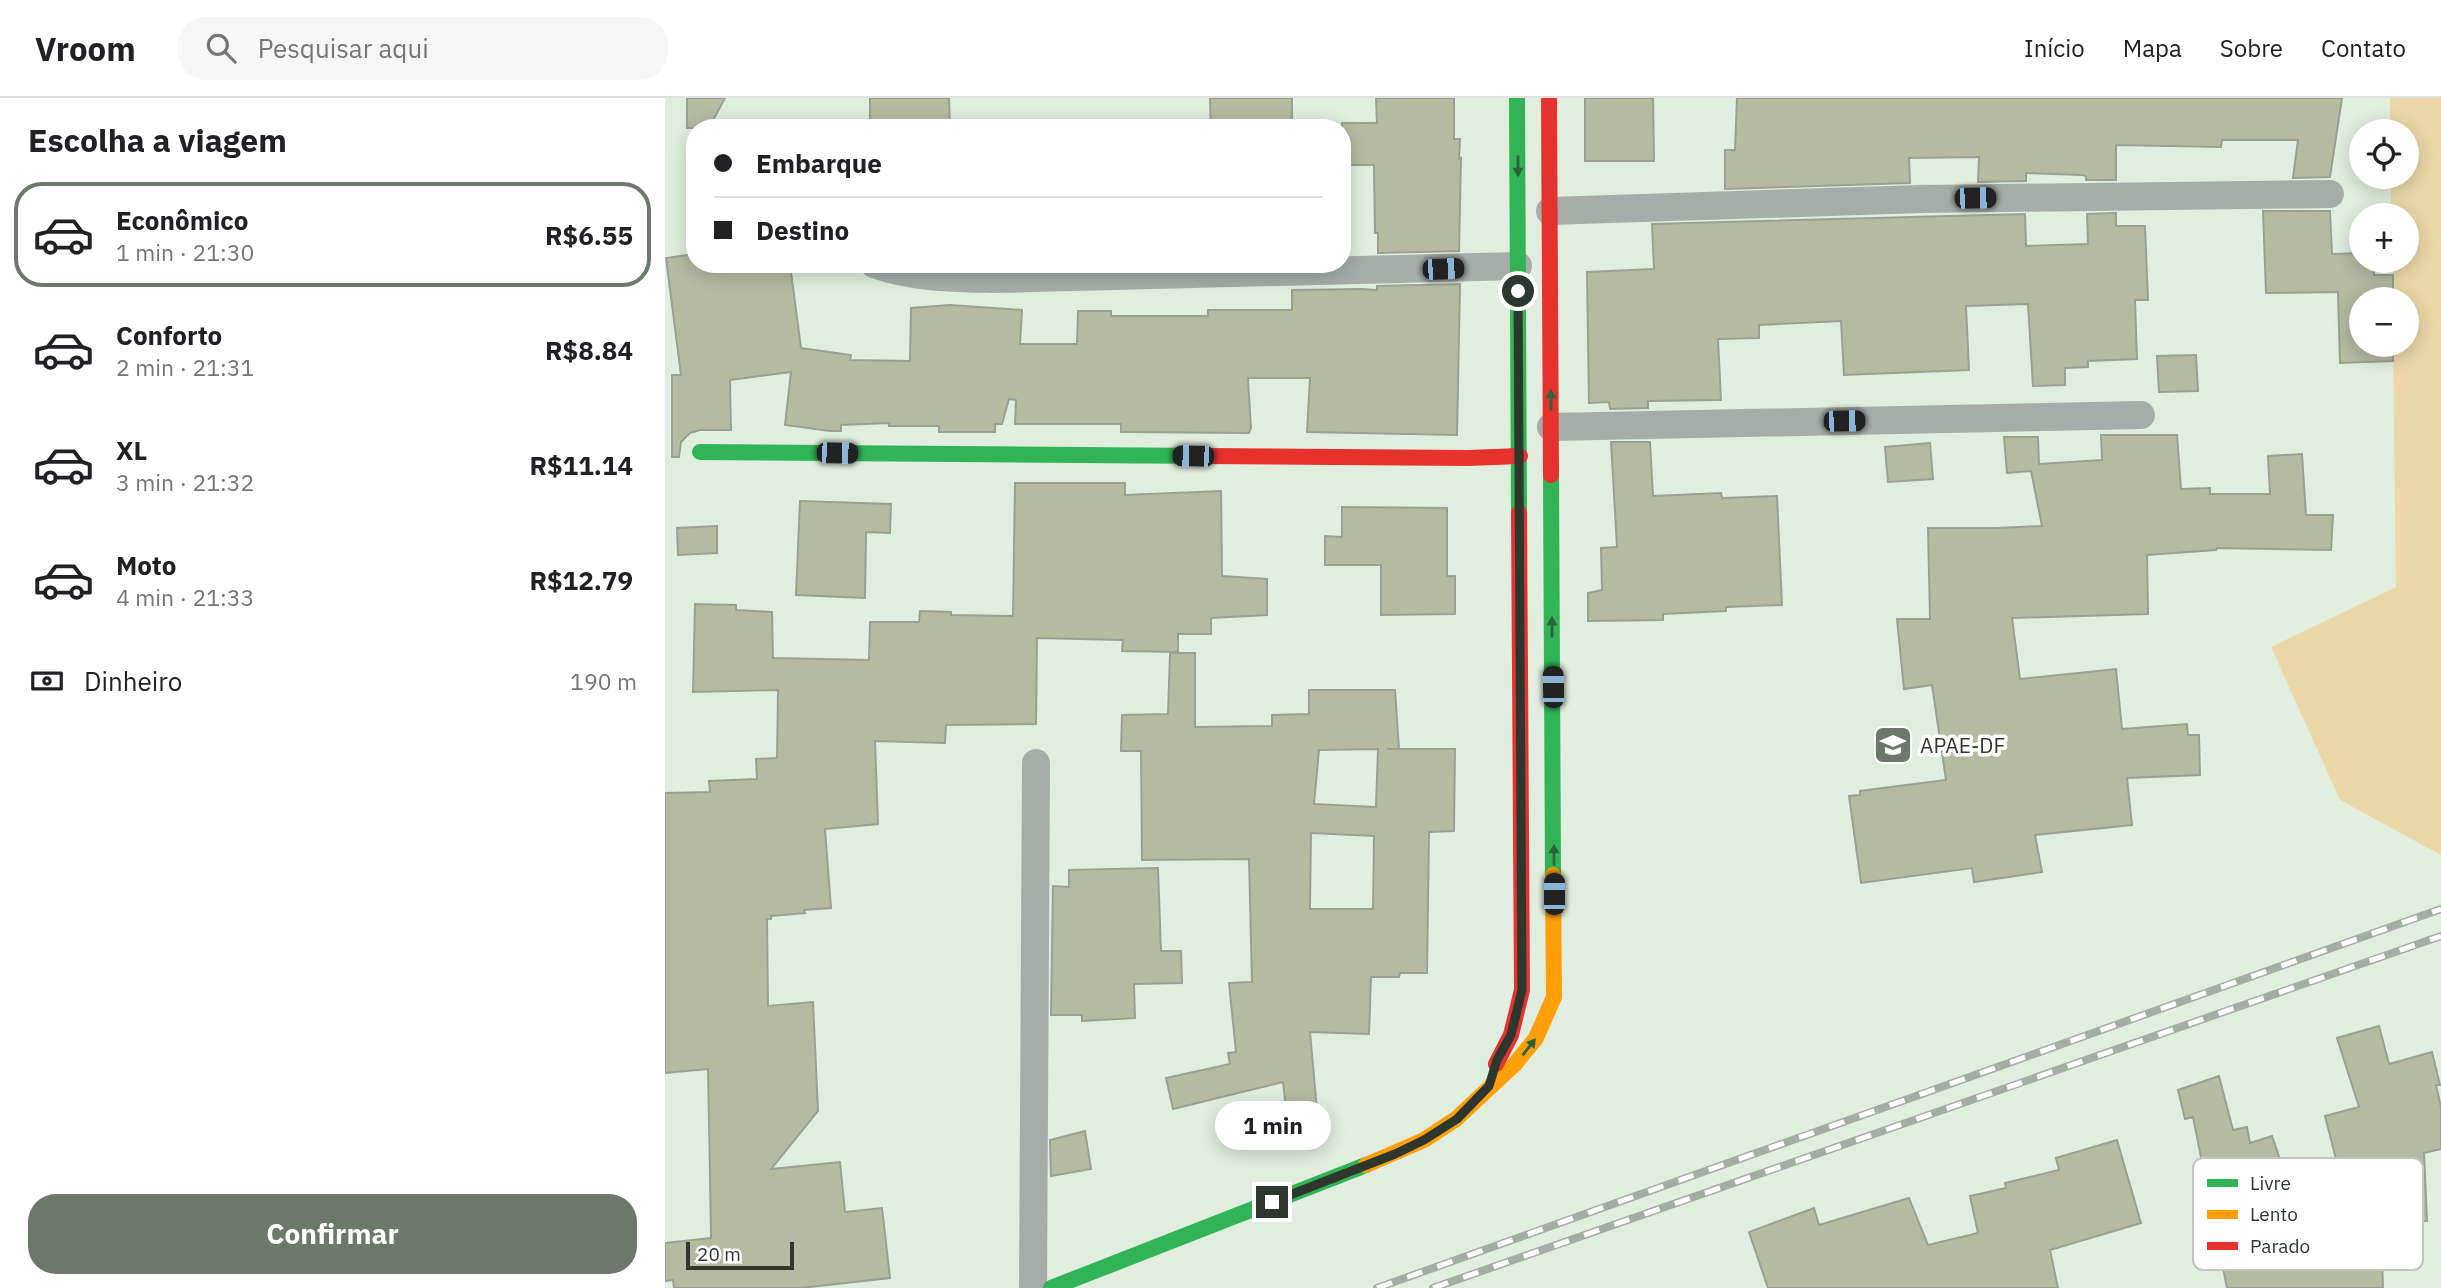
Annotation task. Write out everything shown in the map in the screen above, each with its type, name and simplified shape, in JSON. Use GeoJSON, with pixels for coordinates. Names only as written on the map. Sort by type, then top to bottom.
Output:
{"type":"FeatureCollection","features":[{"type":"Feature","properties":{"kind":"street"},"geometry":{"type":"LineString","coordinates":[[1489,1086],[1497,1060],[1511,1035],[1522,990],[1517,98]]}},
{"type":"Feature","properties":{"kind":"street"},"geometry":{"type":"LineString","coordinates":[[1051,1288],[1395,1154],[1424,1140],[1457,1119],[1515,1064],[1536,1038],[1554,997],[1549,98]]}},
{"type":"Feature","properties":{"kind":"street"},"geometry":{"type":"LineString","coordinates":[[1550,211],[1921,199],[2330,194]]}},
{"type":"Feature","properties":{"kind":"street"},"geometry":{"type":"LineString","coordinates":[[1351,269],[1518,265]]}},
{"type":"Feature","properties":{"kind":"street"},"geometry":{"type":"LineString","coordinates":[[905,273],[994,279],[1219,273]]}},
{"type":"Feature","properties":{"kind":"street"},"geometry":{"type":"LineString","coordinates":[[1551,427],[2141,415]]}},
{"type":"Feature","properties":{"kind":"street"},"geometry":{"type":"LineString","coordinates":[[699,452],[1468,458],[1520,456]]}},
{"type":"Feature","properties":{"kind":"street"},"geometry":{"type":"LineString","coordinates":[[1033,1288],[1036,763]]}},
{"type":"Feature","properties":{"kind":"shaded area"},"geometry":{"type":"Polygon","coordinates":[[[2390,98],[2441,98],[2441,855],[2340,800],[2271,647],[2396,587],[2393,357],[2419,357],[2419,287],[2392,287],[2392,273],[2419,273],[2419,203],[2391,203],[2391,189],[2419,189],[2419,119],[2390,119],[2390,98]]]}},
{"type":"Feature","properties":{"kind":"building"},"geometry":{"type":"Polygon","coordinates":[[[687,98],[725,98],[714,119],[687,119],[687,98]]]}},
{"type":"Feature","properties":{"kind":"building"},"geometry":{"type":"Polygon","coordinates":[[[870,98],[949,98],[950,119],[870,119],[870,98]]]}},
{"type":"Feature","properties":{"kind":"building"},"geometry":{"type":"Polygon","coordinates":[[[1210,98],[1292,98],[1292,119],[1211,119],[1210,98]]]}},
{"type":"Feature","properties":{"kind":"building"},"geometry":{"type":"Polygon","coordinates":[[[1376,98],[1454,98],[1454,139],[1460,139],[1459,159],[1461,158],[1459,251],[1378,253],[1374,165],[1351,165],[1351,123],[1377,123],[1376,98]]]}},
{"type":"Feature","properties":{"kind":"building"},"geometry":{"type":"Polygon","coordinates":[[[1585,98],[1653,98],[1654,161],[1585,161],[1585,98]]]}},
{"type":"Feature","properties":{"kind":"building"},"geometry":{"type":"Polygon","coordinates":[[[1737,98],[2342,98],[2330,177],[2293,178],[2298,140],[2222,140],[2221,147],[2116,145],[2116,180],[2086,180],[2086,176],[2082,175],[2026,173],[2026,181],[1978,182],[1979,157],[1909,158],[1910,183],[1725,189],[1725,150],[1735,150],[1737,98]]]}},
{"type":"Feature","properties":{"kind":"building"},"geometry":{"type":"Polygon","coordinates":[[[2263,211],[2330,211],[2332,254],[2349,253],[2349,273],[2393,275],[2393,287],[2349,287],[2349,357],[2393,357],[2393,361],[2340,363],[2338,292],[2266,293],[2263,211]]]}},
{"type":"Feature","properties":{"kind":"building"},"geometry":{"type":"Polygon","coordinates":[[[2116,213],[2116,226],[2145,226],[2148,300],[2135,300],[2137,359],[2088,361],[2088,367],[2065,368],[2065,385],[2033,386],[2028,304],[1966,306],[1969,370],[1844,375],[1841,321],[1759,325],[1759,338],[1718,339],[1721,400],[1648,401],[1648,408],[1610,409],[1609,402],[1589,403],[1587,272],[1654,269],[1652,224],[2025,214],[2026,246],[2088,244],[2087,214],[2116,213]]]}},
{"type":"Feature","properties":{"kind":"building"},"geometry":{"type":"Polygon","coordinates":[[[686,255],[686,273],[791,273],[801,348],[851,355],[850,360],[910,361],[911,308],[950,305],[1022,310],[1020,344],[1077,344],[1078,311],[1111,311],[1111,316],[1208,316],[1208,310],[1292,310],[1292,290],[1377,290],[1377,286],[1460,284],[1457,435],[1307,432],[1310,378],[1248,378],[1249,433],[1121,432],[1121,424],[1015,424],[1016,400],[1009,399],[1002,424],[995,424],[995,432],[939,432],[939,426],[889,426],[889,423],[841,425],[841,431],[830,431],[785,425],[791,372],[730,380],[731,430],[700,430],[690,433],[681,442],[679,457],[672,457],[672,375],[681,375],[666,258],[686,255]]]}},
{"type":"Feature","properties":{"kind":"building"},"geometry":{"type":"Polygon","coordinates":[[[2196,355],[2198,391],[2159,392],[2157,356],[2196,355]]]}},
{"type":"Feature","properties":{"kind":"building"},"geometry":{"type":"Polygon","coordinates":[[[2101,435],[2177,435],[2181,489],[2210,488],[2210,494],[2270,494],[2268,456],[2302,454],[2306,515],[2333,515],[2331,550],[2217,548],[2147,555],[2148,614],[2012,618],[2020,679],[2116,669],[2122,729],[2187,724],[2188,735],[2199,735],[2200,775],[2127,778],[2132,825],[2035,835],[2042,872],[1974,882],[1972,868],[1861,883],[1849,796],[1860,795],[1860,791],[1946,780],[1932,685],[1904,689],[1897,619],[1930,619],[1928,528],[2042,526],[2031,471],[2007,473],[2004,437],[2038,437],[2039,464],[2102,460],[2101,435]]]}},
{"type":"Feature","properties":{"kind":"building"},"geometry":{"type":"Polygon","coordinates":[[[1611,442],[1650,442],[1653,496],[1721,493],[1722,498],[1777,496],[1782,605],[1726,607],[1726,611],[1663,614],[1663,620],[1588,621],[1588,593],[1602,590],[1601,548],[1617,547],[1611,442]]]}},
{"type":"Feature","properties":{"kind":"building"},"geometry":{"type":"Polygon","coordinates":[[[1930,443],[1933,479],[1888,482],[1885,447],[1930,443]]]}},
{"type":"Feature","properties":{"kind":"building"},"geometry":{"type":"Polygon","coordinates":[[[1015,483],[1125,483],[1125,495],[1221,491],[1222,576],[1267,579],[1267,615],[1211,618],[1211,634],[1178,634],[1178,652],[1122,651],[1123,640],[1037,638],[1036,724],[946,725],[945,743],[875,741],[878,824],[825,829],[831,908],[804,910],[805,913],[771,916],[771,919],[767,919],[768,1006],[813,1002],[818,1111],[771,1169],[840,1162],[845,1212],[882,1208],[890,1278],[801,1288],[674,1288],[673,1280],[665,1281],[665,1243],[711,1238],[710,1174],[708,1069],[665,1073],[665,793],[710,792],[709,781],[757,779],[756,759],[777,758],[778,690],[693,692],[695,604],[736,605],[736,610],[772,612],[773,658],[869,660],[870,622],[919,622],[920,611],[951,612],[951,615],[1013,616],[1015,483]]]}},
{"type":"Feature","properties":{"kind":"building"},"geometry":{"type":"Polygon","coordinates":[[[800,501],[891,504],[890,533],[866,532],[865,598],[796,595],[800,501]]]}},
{"type":"Feature","properties":{"kind":"building"},"geometry":{"type":"Polygon","coordinates":[[[1342,507],[1447,508],[1447,576],[1455,576],[1455,614],[1381,615],[1381,565],[1325,565],[1325,536],[1342,537],[1342,507]]]}},
{"type":"Feature","properties":{"kind":"building"},"geometry":{"type":"Polygon","coordinates":[[[717,526],[717,553],[678,555],[677,528],[717,526]]]}},
{"type":"Feature","properties":{"kind":"building"},"geometry":{"type":"Polygon","coordinates":[[[1170,653],[1195,653],[1195,727],[1272,726],[1272,715],[1309,714],[1309,690],[1395,690],[1399,749],[1455,749],[1454,831],[1429,832],[1427,973],[1371,977],[1369,1034],[1310,1032],[1319,1132],[1289,1135],[1283,1082],[1173,1109],[1166,1078],[1230,1064],[1228,1053],[1236,1052],[1229,983],[1252,982],[1249,859],[1142,860],[1141,751],[1121,751],[1122,715],[1168,714],[1170,653]],[[1378,749],[1319,750],[1314,804],[1376,807],[1378,749]],[[1311,833],[1310,909],[1373,909],[1374,836],[1311,833]]]}},
{"type":"Feature","properties":{"kind":"building"},"geometry":{"type":"Polygon","coordinates":[[[1158,868],[1161,951],[1181,951],[1182,983],[1134,984],[1135,1018],[1082,1021],[1082,1015],[1051,1015],[1053,886],[1069,887],[1069,870],[1158,868]]]}},
{"type":"Feature","properties":{"kind":"building"},"geometry":{"type":"Polygon","coordinates":[[[2379,1026],[2389,1064],[2432,1052],[2440,1085],[2436,1085],[2441,1107],[2441,1149],[2424,1153],[2427,1221],[2423,1221],[2423,1158],[2336,1158],[2325,1116],[2359,1107],[2337,1038],[2379,1026]]]}},
{"type":"Feature","properties":{"kind":"building"},"geometry":{"type":"Polygon","coordinates":[[[2219,1076],[2233,1130],[2247,1127],[2250,1143],[2272,1136],[2280,1158],[2201,1158],[2193,1117],[2185,1119],[2178,1090],[2219,1076]]]}},
{"type":"Feature","properties":{"kind":"building"},"geometry":{"type":"Polygon","coordinates":[[[1085,1131],[1091,1169],[1051,1176],[1050,1140],[1085,1131]]]}},
{"type":"Feature","properties":{"kind":"building"},"geometry":{"type":"Polygon","coordinates":[[[2117,1140],[2141,1223],[2050,1250],[2058,1288],[1768,1288],[1749,1232],[1814,1208],[1819,1225],[1909,1198],[1928,1245],[1978,1233],[1970,1196],[2006,1188],[2005,1183],[2059,1170],[2056,1158],[2117,1140]]]}},
{"type":"Feature","properties":{"kind":"building"},"geometry":{"type":"Polygon","coordinates":[[[2223,1270],[2382,1270],[2383,1288],[2227,1288],[2223,1270]]]}},
{"type":"Feature","properties":{"kind":"railway"},"geometry":{"type":"LineString","coordinates":[[1377,1288],[2441,909]]}},
{"type":"Feature","properties":{"kind":"railway"},"geometry":{"type":"LineString","coordinates":[[1433,1288],[2441,936]]}},
{"type":"Feature","properties":{"kind":"traffic: fast"},"geometry":{"type":"LineString","coordinates":[[1517,98],[1519,513]]}},
{"type":"Feature","properties":{"kind":"traffic: fast"},"geometry":{"type":"LineString","coordinates":[[700,452],[1208,456]]}},
{"type":"Feature","properties":{"kind":"traffic: fast"},"geometry":{"type":"LineString","coordinates":[[1551,475],[1553,875]]}},
{"type":"Feature","properties":{"kind":"traffic: fast"},"geometry":{"type":"LineString","coordinates":[[1051,1288],[1366,1165]]}},
{"type":"Feature","properties":{"kind":"traffic: slow"},"geometry":{"type":"LineString","coordinates":[[1366,1165],[1424,1140],[1456,1119],[1515,1064],[1536,1038],[1554,997],[1553,875]]}},
{"type":"Feature","properties":{"kind":"traffic: jam"},"geometry":{"type":"LineString","coordinates":[[1549,98],[1551,475]]}},
{"type":"Feature","properties":{"kind":"traffic: jam"},"geometry":{"type":"LineString","coordinates":[[1208,456],[1520,456]]}},
{"type":"Feature","properties":{"kind":"traffic: jam"},"geometry":{"type":"LineString","coordinates":[[1496,1064],[1511,1035],[1522,990],[1519,513]]}},
{"type":"Feature","properties":{"kind":"place","name":"APAE-DF"},"geometry":{"type":"Point","coordinates":[1893,745]}},
{"type":"Feature","properties":{"kind":"route"},"geometry":{"type":"LineString","coordinates":[[1272,1202],[1395,1154],[1457,1119],[1489,1086],[1497,1060],[1511,1035],[1522,990],[1518,291]]}}]}
